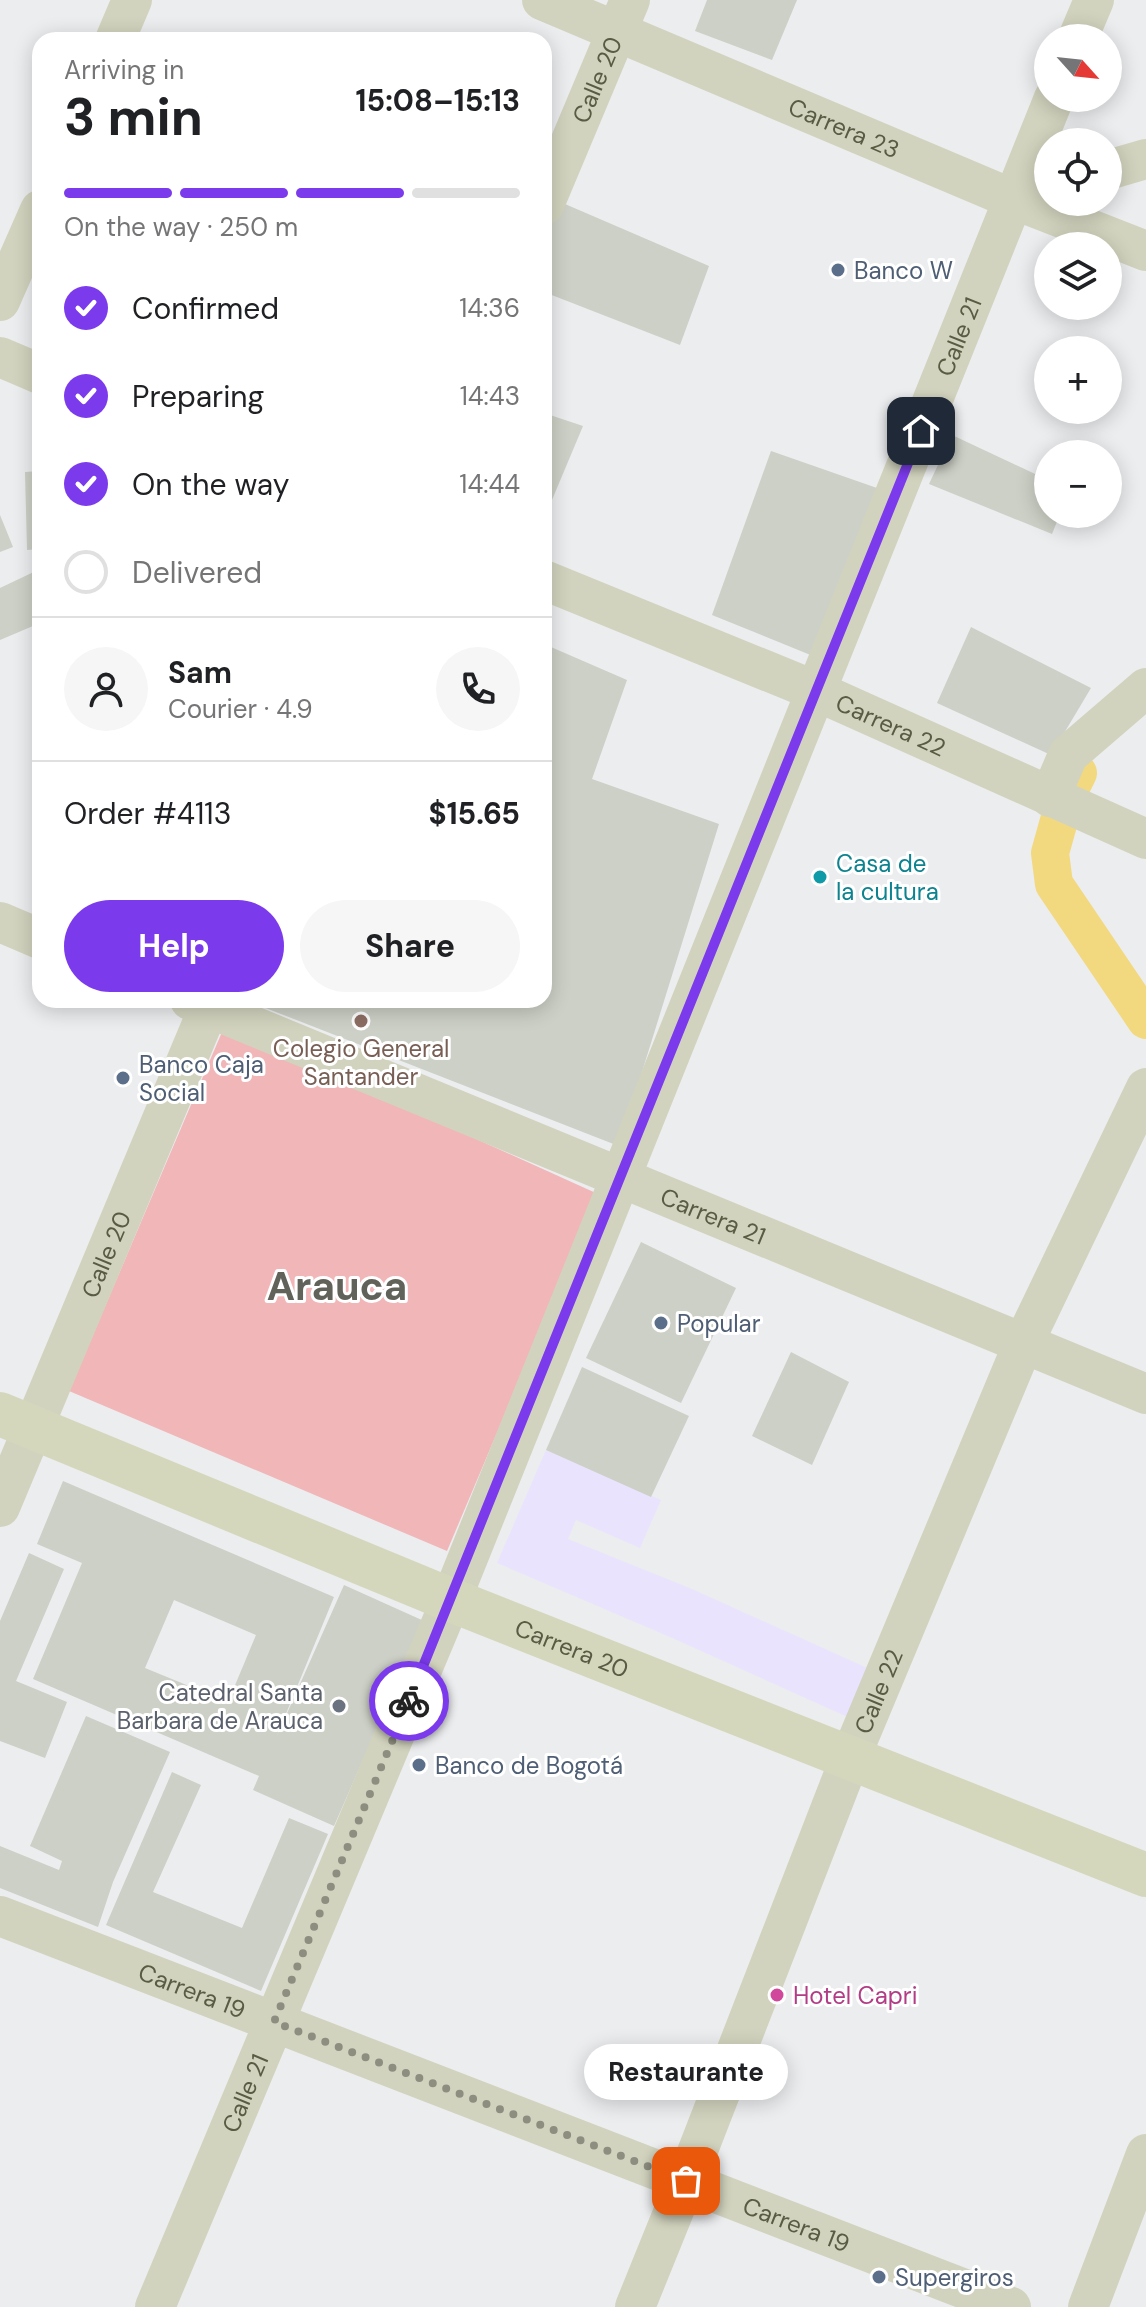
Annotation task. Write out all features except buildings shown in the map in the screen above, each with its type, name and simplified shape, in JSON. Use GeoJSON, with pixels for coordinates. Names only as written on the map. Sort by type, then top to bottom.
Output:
{"type":"FeatureCollection","features":[{"type":"Feature","properties":{"kind":"street"},"geometry":{"type":"LineString","coordinates":[[118,32],[132,0]]}},
{"type":"Feature","properties":{"kind":"street","name":"Carrera 23"},"geometry":{"type":"LineString","coordinates":[[542,0],[623,16],[1031,194],[1146,251]]}},
{"type":"Feature","properties":{"kind":"street"},"geometry":{"type":"LineString","coordinates":[[1084,24],[1094,0]]}},
{"type":"Feature","properties":{"kind":"street","name":"Calle 20"},"geometry":{"type":"LineString","coordinates":[[552,186],[623,16]]}},
{"type":"Feature","properties":{"kind":"street","name":"Calle 21"},"geometry":{"type":"LineString","coordinates":[[155,2307],[451,1600],[816,691],[1031,194],[1051,112]]}},
{"type":"Feature","properties":{"kind":"street"},"geometry":{"type":"LineString","coordinates":[[1122,166],[1146,159]]}},
{"type":"Feature","properties":{"kind":"street"},"geometry":{"type":"LineString","coordinates":[[0,301],[32,228]]}},
{"type":"Feature","properties":{"kind":"street"},"geometry":{"type":"LineString","coordinates":[[0,357],[32,371]]}},
{"type":"Feature","properties":{"kind":"street","name":"Carrera 22"},"geometry":{"type":"LineString","coordinates":[[552,583],[816,691],[1134,834]]}},
{"type":"Feature","properties":{"kind":"street"},"geometry":{"type":"LineString","coordinates":[[1055,799],[1068,755],[1146,688]]}},
{"type":"Feature","properties":{"kind":"street"},"geometry":{"type":"LineString","coordinates":[[0,922],[32,936]]}},
{"type":"Feature","properties":{"kind":"street","name":"Calle 20"},"geometry":{"type":"LineString","coordinates":[[0,1507],[16,1421],[200,1008]]}},
{"type":"Feature","properties":{"kind":"street","name":"Carrera 21"},"geometry":{"type":"LineString","coordinates":[[217,1008],[1146,1394]]}},
{"type":"Feature","properties":{"kind":"street","name":"Calle 22"},"geometry":{"type":"LineString","coordinates":[[635,2307],[851,1756],[1024,1342],[1144,1092]]}},
{"type":"Feature","properties":{"kind":"street","name":"Carrera 20"},"geometry":{"type":"LineString","coordinates":[[16,1421],[451,1600],[1146,1875]]}},
{"type":"Feature","properties":{"kind":"street","name":"Carrera 19"},"geometry":{"type":"LineString","coordinates":[[0,1916],[1011,2307]]}},
{"type":"Feature","properties":{"kind":"street"},"geometry":{"type":"LineString","coordinates":[[1088,2307],[1146,2154]]}},
{"type":"Feature","properties":{"kind":"shaded area"},"geometry":{"type":"Polygon","coordinates":[[[225,1025],[598,1194],[447,1551],[69,1391],[225,1025]]]}},
{"type":"Feature","properties":{"kind":"shaded area"},"geometry":{"type":"Polygon","coordinates":[[[546,1450],[661,1500],[640,1548],[576,1520],[568,1539],[692,1589],[874,1671],[852,1719],[497,1563],[546,1450]]]}},
{"type":"Feature","properties":{"kind":"waterway"},"geometry":{"type":"LineString","coordinates":[[1078,773],[1065,799],[1050,853],[1054,884],[1146,1020]]}},
{"type":"Feature","properties":{"kind":"way so far"},"geometry":{"type":"LineString","coordinates":[[409,1701],[274,2022],[686,2181]]}},
{"type":"Feature","properties":{"kind":"place","name":"Banco W"},"geometry":{"type":"Point","coordinates":[838,270]}},
{"type":"Feature","properties":{"kind":"place","name":"Casa de la cultura"},"geometry":{"type":"Point","coordinates":[820,877]}},
{"type":"Feature","properties":{"kind":"place","name":"Colegio General Santander"},"geometry":{"type":"Point","coordinates":[361,1021]}},
{"type":"Feature","properties":{"kind":"place","name":"Banco Caja Social"},"geometry":{"type":"Point","coordinates":[123,1078]}},
{"type":"Feature","properties":{"kind":"place","name":"Popular"},"geometry":{"type":"Point","coordinates":[661,1323]}},
{"type":"Feature","properties":{"kind":"place","name":"Catedral Santa Barbara de Arauca"},"geometry":{"type":"Point","coordinates":[339,1706]}},
{"type":"Feature","properties":{"kind":"place","name":"Banco de Bogotá"},"geometry":{"type":"Point","coordinates":[419,1765]}},
{"type":"Feature","properties":{"kind":"place","name":"Hotel Capri"},"geometry":{"type":"Point","coordinates":[777,1995]}},
{"type":"Feature","properties":{"kind":"place","name":"Restaurante"},"geometry":{"type":"Point","coordinates":[686,2181]}},
{"type":"Feature","properties":{"kind":"place","name":"Supergiros"},"geometry":{"type":"Point","coordinates":[879,2277]}},
{"type":"Feature","properties":{"kind":"district","name":"Arauca"},"geometry":{"type":"Point","coordinates":[337,1286]}},
{"type":"Feature","properties":{"kind":"route"},"geometry":{"type":"LineString","coordinates":[[409,1701],[921,431]]}}]}
